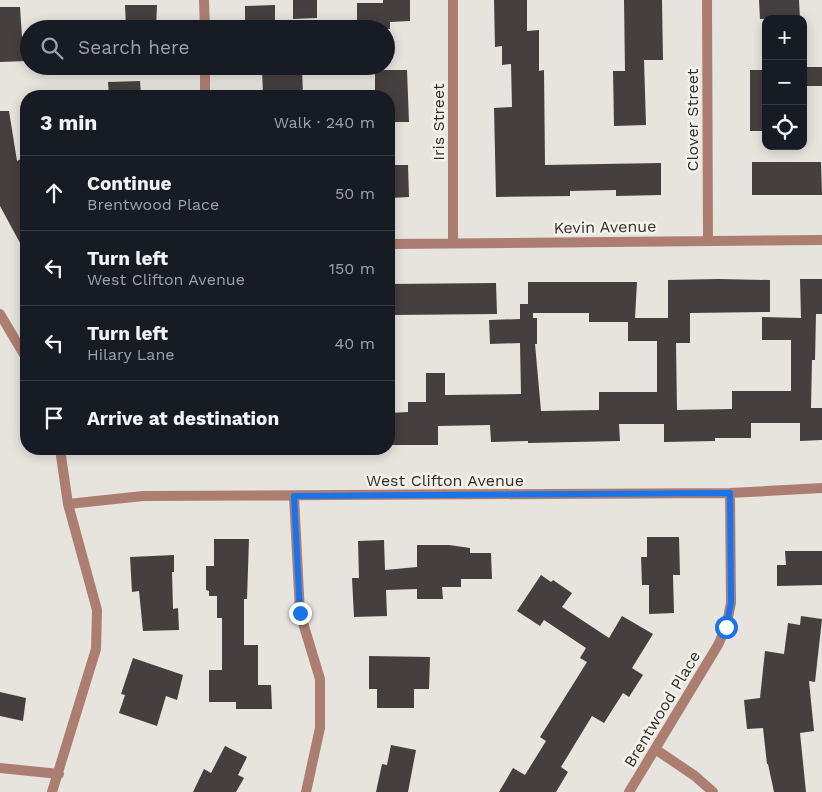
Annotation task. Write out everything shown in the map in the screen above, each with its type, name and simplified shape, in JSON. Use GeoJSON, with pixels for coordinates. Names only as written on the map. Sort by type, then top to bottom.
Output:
{"type":"FeatureCollection","features":[{"type":"Feature","properties":{"kind":"street"},"geometry":{"type":"LineString","coordinates":[[204,0],[205,20]]}},
{"type":"Feature","properties":{"kind":"street","name":"Iris Street"},"geometry":{"type":"LineString","coordinates":[[453,0],[453,244]]}},
{"type":"Feature","properties":{"kind":"street","name":"Clover Street"},"geometry":{"type":"LineString","coordinates":[[707,0],[708,241]]}},
{"type":"Feature","properties":{"kind":"street"},"geometry":{"type":"LineString","coordinates":[[205,75],[205,90]]}},
{"type":"Feature","properties":{"kind":"street","name":"Kevin Avenue"},"geometry":{"type":"LineString","coordinates":[[395,244],[822,240]]}},
{"type":"Feature","properties":{"kind":"street"},"geometry":{"type":"LineString","coordinates":[[0,314],[20,348]]}},
{"type":"Feature","properties":{"kind":"street"},"geometry":{"type":"LineString","coordinates":[[52,792],[96,649],[97,610],[68,504],[61,455]]}},
{"type":"Feature","properties":{"kind":"street","name":"West Clifton Avenue"},"geometry":{"type":"LineString","coordinates":[[68,504],[143,496],[730,493],[822,488]]}},
{"type":"Feature","properties":{"kind":"street","name":"Brentwood Place"},"geometry":{"type":"LineString","coordinates":[[629,792],[718,645],[726,627],[731,603],[730,493]]}},
{"type":"Feature","properties":{"kind":"street"},"geometry":{"type":"LineString","coordinates":[[294,496],[300,613],[320,679],[320,728],[306,792]]}},
{"type":"Feature","properties":{"kind":"street"},"geometry":{"type":"LineString","coordinates":[[655,749],[695,776],[713,792]]}},
{"type":"Feature","properties":{"kind":"street"},"geometry":{"type":"LineString","coordinates":[[0,768],[59,774]]}},
{"type":"Feature","properties":{"kind":"building"},"geometry":{"type":"Polygon","coordinates":[[[293,0],[317,0],[317,18],[293,19],[293,0]]]}},
{"type":"Feature","properties":{"kind":"building"},"geometry":{"type":"Polygon","coordinates":[[[383,0],[410,0],[410,21],[357,20],[357,3],[383,3],[383,0]]]}},
{"type":"Feature","properties":{"kind":"building"},"geometry":{"type":"Polygon","coordinates":[[[494,0],[527,0],[527,31],[539,30],[539,71],[544,70],[545,165],[661,163],[661,195],[616,196],[616,190],[570,191],[570,196],[496,197],[494,108],[512,107],[511,64],[502,65],[502,46],[495,47],[494,0]]]}},
{"type":"Feature","properties":{"kind":"building"},"geometry":{"type":"Polygon","coordinates":[[[624,0],[662,0],[663,60],[644,60],[646,125],[614,126],[613,71],[625,71],[624,0]]]}},
{"type":"Feature","properties":{"kind":"building"},"geometry":{"type":"Polygon","coordinates":[[[759,0],[799,0],[800,15],[762,15],[762,19],[760,19],[759,0]]]}},
{"type":"Feature","properties":{"kind":"building"},"geometry":{"type":"Polygon","coordinates":[[[125,5],[157,5],[156,20],[126,20],[125,5]]]}},
{"type":"Feature","properties":{"kind":"building"},"geometry":{"type":"Polygon","coordinates":[[[275,5],[275,20],[245,20],[245,6],[275,5]]]}},
{"type":"Feature","properties":{"kind":"building"},"geometry":{"type":"Polygon","coordinates":[[[0,7],[20,7],[20,61],[0,62],[0,7]]]}},
{"type":"Feature","properties":{"kind":"building"},"geometry":{"type":"Polygon","coordinates":[[[807,67],[822,67],[822,86],[807,86],[807,67]]]}},
{"type":"Feature","properties":{"kind":"building"},"geometry":{"type":"Polygon","coordinates":[[[395,70],[407,70],[409,122],[395,122],[395,90],[375,90],[375,75],[395,75],[395,70]]]}},
{"type":"Feature","properties":{"kind":"building"},"geometry":{"type":"Polygon","coordinates":[[[750,70],[762,70],[762,131],[750,131],[750,70]]]}},
{"type":"Feature","properties":{"kind":"building"},"geometry":{"type":"Polygon","coordinates":[[[262,75],[302,75],[303,90],[263,90],[262,75]]]}},
{"type":"Feature","properties":{"kind":"building"},"geometry":{"type":"Polygon","coordinates":[[[140,81],[141,90],[109,90],[108,82],[140,81]]]}},
{"type":"Feature","properties":{"kind":"building"},"geometry":{"type":"Polygon","coordinates":[[[0,111],[9,111],[17,161],[20,159],[20,243],[0,206],[0,111]]]}},
{"type":"Feature","properties":{"kind":"building"},"geometry":{"type":"Polygon","coordinates":[[[752,162],[821,162],[822,195],[752,195],[752,162]]]}},
{"type":"Feature","properties":{"kind":"building"},"geometry":{"type":"Polygon","coordinates":[[[395,165],[408,165],[409,197],[395,198],[395,165]]]}},
{"type":"Feature","properties":{"kind":"building"},"geometry":{"type":"Polygon","coordinates":[[[800,279],[822,279],[822,314],[816,314],[815,360],[812,360],[811,408],[822,408],[822,440],[800,441],[800,423],[751,423],[751,438],[715,438],[715,441],[664,442],[664,424],[619,424],[620,441],[491,442],[490,425],[438,426],[438,445],[395,445],[395,413],[408,412],[408,402],[426,402],[426,373],[445,373],[445,395],[521,394],[520,343],[490,344],[489,320],[520,319],[520,304],[528,304],[528,282],[637,282],[635,318],[668,318],[668,280],[770,280],[770,312],[690,313],[690,343],[676,343],[677,410],[732,409],[732,391],[791,391],[791,340],[762,340],[762,317],[801,318],[800,279]],[[533,313],[533,318],[537,318],[537,344],[535,344],[541,411],[599,410],[599,392],[657,392],[657,341],[628,341],[628,322],[589,322],[589,313],[533,313]]]}},
{"type":"Feature","properties":{"kind":"building"},"geometry":{"type":"Polygon","coordinates":[[[496,283],[497,314],[395,315],[395,284],[496,283]]]}},
{"type":"Feature","properties":{"kind":"building"},"geometry":{"type":"Polygon","coordinates":[[[647,537],[679,537],[680,575],[673,575],[674,613],[649,614],[649,585],[642,585],[641,557],[647,557],[647,537]]]}},
{"type":"Feature","properties":{"kind":"building"},"geometry":{"type":"Polygon","coordinates":[[[214,539],[249,539],[247,599],[244,599],[244,645],[258,645],[258,685],[271,685],[272,709],[236,709],[236,702],[209,702],[209,670],[222,670],[222,618],[217,618],[217,596],[209,596],[209,591],[206,590],[206,566],[214,566],[214,539]]]}},
{"type":"Feature","properties":{"kind":"building"},"geometry":{"type":"Polygon","coordinates":[[[384,540],[385,570],[417,567],[417,545],[449,545],[470,548],[470,553],[491,553],[492,579],[461,579],[461,587],[442,587],[443,599],[417,599],[417,589],[386,590],[387,616],[354,617],[352,578],[359,578],[358,541],[384,540]]]}},
{"type":"Feature","properties":{"kind":"building"},"geometry":{"type":"Polygon","coordinates":[[[785,551],[822,551],[822,585],[777,586],[777,565],[786,565],[785,551]]]}},
{"type":"Feature","properties":{"kind":"building"},"geometry":{"type":"Polygon","coordinates":[[[174,555],[174,572],[172,572],[173,609],[178,608],[179,630],[143,631],[139,591],[132,592],[130,557],[174,555]]]}},
{"type":"Feature","properties":{"kind":"building"},"geometry":{"type":"Polygon","coordinates":[[[541,575],[551,582],[553,580],[572,593],[562,607],[609,638],[622,616],[653,634],[632,668],[643,675],[629,697],[623,693],[604,723],[592,716],[561,767],[568,772],[556,792],[499,792],[513,768],[525,775],[546,741],[540,737],[587,662],[580,658],[586,648],[544,620],[540,626],[517,611],[541,575]]]}},
{"type":"Feature","properties":{"kind":"building"},"geometry":{"type":"Polygon","coordinates":[[[801,616],[822,619],[815,682],[809,681],[814,731],[800,733],[806,792],[774,792],[767,764],[763,728],[747,729],[744,700],[760,698],[765,651],[784,654],[788,623],[800,625],[801,616]]]}},
{"type":"Feature","properties":{"kind":"building"},"geometry":{"type":"Polygon","coordinates":[[[369,656],[430,657],[429,689],[414,689],[414,708],[377,708],[377,689],[369,689],[369,656]]]}},
{"type":"Feature","properties":{"kind":"building"},"geometry":{"type":"Polygon","coordinates":[[[133,658],[183,675],[177,700],[166,696],[157,726],[119,713],[125,695],[121,694],[133,658]]]}},
{"type":"Feature","properties":{"kind":"building"},"geometry":{"type":"Polygon","coordinates":[[[0,692],[26,698],[23,721],[0,716],[0,692]]]}},
{"type":"Feature","properties":{"kind":"building"},"geometry":{"type":"Polygon","coordinates":[[[391,745],[416,750],[408,792],[376,792],[382,764],[387,765],[391,745]]]}},
{"type":"Feature","properties":{"kind":"building"},"geometry":{"type":"Polygon","coordinates":[[[225,746],[247,757],[238,775],[244,778],[236,792],[193,792],[204,769],[211,773],[225,746]]]}},
{"type":"Feature","properties":{"kind":"route"},"geometry":{"type":"LineString","coordinates":[[300,613],[294,496],[730,493],[731,603],[726,627]]}}]}
